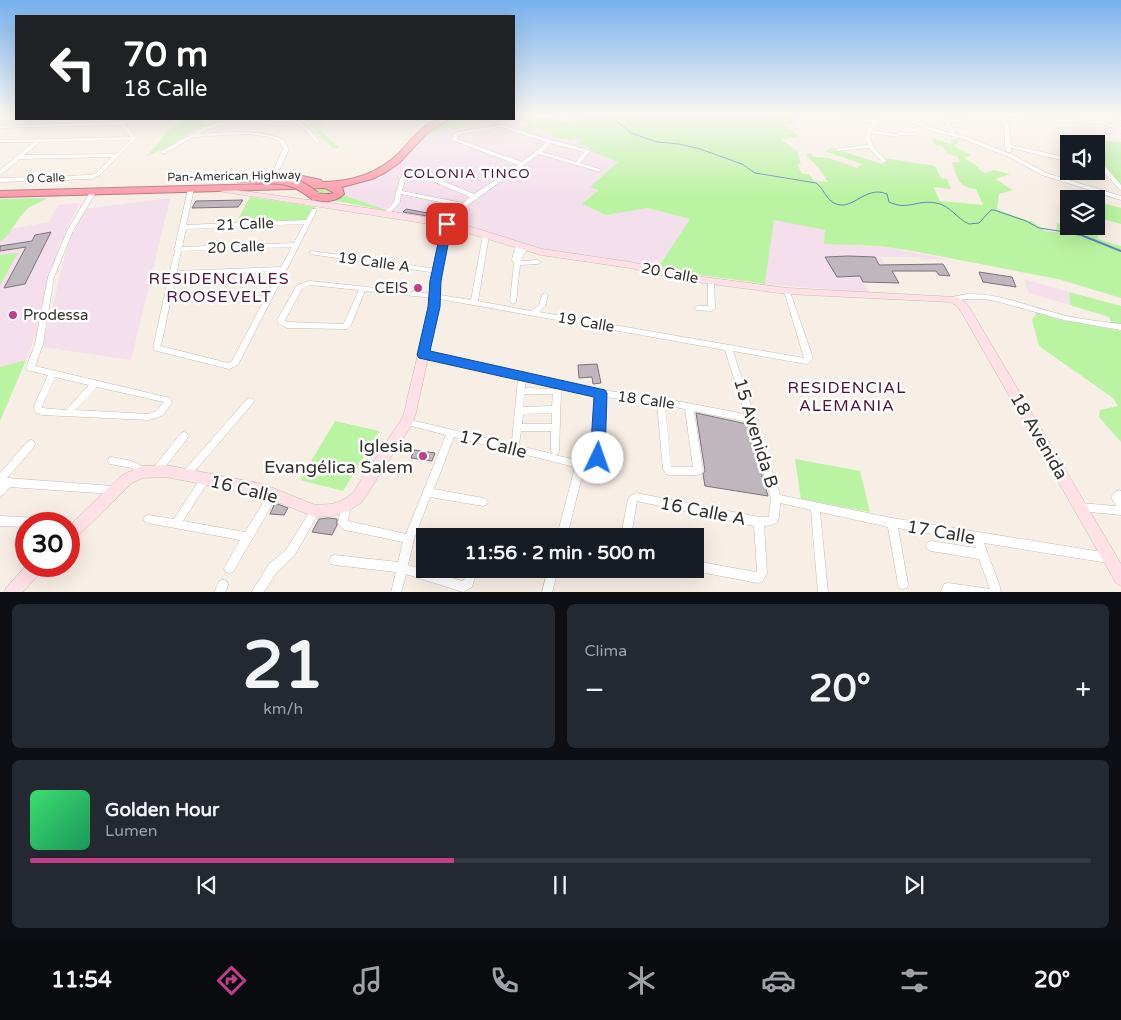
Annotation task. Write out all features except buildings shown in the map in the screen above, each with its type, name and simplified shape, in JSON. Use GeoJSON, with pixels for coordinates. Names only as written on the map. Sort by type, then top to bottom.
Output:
{"type":"FeatureCollection","features":[{"type":"Feature","properties":{"kind":"highway","name":"Pan-American Highway"},"geometry":{"type":"LineString","coordinates":[[0,188],[116,186],[133,183],[316,190],[377,168],[390,161],[408,142]]}},
{"type":"Feature","properties":{"kind":"highway"},"geometry":{"type":"LineString","coordinates":[[220,185],[237,179],[274,176],[297,177],[328,198],[338,195],[340,191],[328,186],[365,178],[388,167],[414,142]]}},
{"type":"Feature","properties":{"kind":"highway"},"geometry":{"type":"LineString","coordinates":[[237,179],[284,178],[316,190],[338,204]]}},
{"type":"Feature","properties":{"kind":"highway","name":"Pan-American Highway"},"geometry":{"type":"LineString","coordinates":[[0,194],[191,189],[220,185]]}},
{"type":"Feature","properties":{"kind":"main road","name":"20 Calle"},"geometry":{"type":"LineString","coordinates":[[220,185],[391,213]]}},
{"type":"Feature","properties":{"kind":"main road","name":"20 Calle"},"geometry":{"type":"LineString","coordinates":[[316,190],[300,190],[297,195],[303,199],[447,224],[521,247],[711,281],[787,291],[952,299]]}},
{"type":"Feature","properties":{"kind":"main road"},"geometry":{"type":"LineString","coordinates":[[315,511],[332,510],[345,506],[358,498],[406,422],[424,355],[437,271],[447,224]]}},
{"type":"Feature","properties":{"kind":"main road","name":"18 Avenida"},"geometry":{"type":"LineString","coordinates":[[952,299],[961,304],[968,313],[1121,578]]}},
{"type":"Feature","properties":{"kind":"main road","name":"16 Calle"},"geometry":{"type":"LineString","coordinates":[[142,472],[157,470],[274,494],[315,511]]}},
{"type":"Feature","properties":{"kind":"main road"},"geometry":{"type":"LineString","coordinates":[[80,521],[127,479],[142,472]]}},
{"type":"Feature","properties":{"kind":"main road"},"geometry":{"type":"LineString","coordinates":[[16,591],[28,577]]}},
{"type":"Feature","properties":{"kind":"street"},"geometry":{"type":"LineString","coordinates":[[0,173],[38,142]]}},
{"type":"Feature","properties":{"kind":"street"},"geometry":{"type":"LineString","coordinates":[[20,157],[118,155],[131,142]]}},
{"type":"Feature","properties":{"kind":"street"},"geometry":{"type":"LineString","coordinates":[[163,152],[183,142]]}},
{"type":"Feature","properties":{"kind":"street"},"geometry":{"type":"LineString","coordinates":[[274,176],[286,149],[282,142]]}},
{"type":"Feature","properties":{"kind":"street"},"geometry":{"type":"LineString","coordinates":[[460,142],[521,164]]}},
{"type":"Feature","properties":{"kind":"street"},"geometry":{"type":"LineString","coordinates":[[447,224],[452,215],[537,152],[547,142]]}},
{"type":"Feature","properties":{"kind":"street"},"geometry":{"type":"LineString","coordinates":[[554,142],[587,151],[576,164]]}},
{"type":"Feature","properties":{"kind":"street"},"geometry":{"type":"LineString","coordinates":[[870,142],[875,153],[884,161]]}},
{"type":"Feature","properties":{"kind":"street"},"geometry":{"type":"LineString","coordinates":[[972,142],[1011,156],[1044,174],[1121,197]]}},
{"type":"Feature","properties":{"kind":"street"},"geometry":{"type":"LineString","coordinates":[[1008,142],[1011,156]]}},
{"type":"Feature","properties":{"kind":"street"},"geometry":{"type":"LineString","coordinates":[[839,150],[871,146]]}},
{"type":"Feature","properties":{"kind":"street"},"geometry":{"type":"LineString","coordinates":[[1008,146],[1060,158]]}},
{"type":"Feature","properties":{"kind":"street"},"geometry":{"type":"LineString","coordinates":[[537,152],[599,170]]}},
{"type":"Feature","properties":{"kind":"street","name":"0 Calle"},"geometry":{"type":"LineString","coordinates":[[0,180],[92,176],[98,174],[118,155]]}},
{"type":"Feature","properties":{"kind":"street"},"geometry":{"type":"LineString","coordinates":[[1105,169],[1121,188]]}},
{"type":"Feature","properties":{"kind":"street"},"geometry":{"type":"LineString","coordinates":[[391,213],[397,202],[402,179],[408,174],[418,173],[475,198]]}},
{"type":"Feature","properties":{"kind":"street"},"geometry":{"type":"LineString","coordinates":[[191,189],[157,348],[232,365],[314,210]]}},
{"type":"Feature","properties":{"kind":"street"},"geometry":{"type":"LineString","coordinates":[[53,373],[38,410],[67,414],[150,417],[159,414],[168,403],[167,400],[95,382],[30,368],[39,344],[51,277],[70,231],[93,192]]}},
{"type":"Feature","properties":{"kind":"street"},"geometry":{"type":"LineString","coordinates":[[398,192],[465,205]]}},
{"type":"Feature","properties":{"kind":"street","name":"21 Calle"},"geometry":{"type":"LineString","coordinates":[[182,227],[307,222]]}},
{"type":"Feature","properties":{"kind":"street"},"geometry":{"type":"LineString","coordinates":[[474,303],[486,235]]}},
{"type":"Feature","properties":{"kind":"street","name":"20 Calle"},"geometry":{"type":"LineString","coordinates":[[177,250],[295,245]]}},
{"type":"Feature","properties":{"kind":"street"},"geometry":{"type":"LineString","coordinates":[[513,302],[518,263],[515,260],[521,247]]}},
{"type":"Feature","properties":{"kind":"street","name":"19 Calle A"},"geometry":{"type":"LineString","coordinates":[[312,253],[437,271]]}},
{"type":"Feature","properties":{"kind":"street"},"geometry":{"type":"LineString","coordinates":[[518,263],[538,262]]}},
{"type":"Feature","properties":{"kind":"street"},"geometry":{"type":"LineString","coordinates":[[172,273],[282,269]]}},
{"type":"Feature","properties":{"kind":"street"},"geometry":{"type":"LineString","coordinates":[[698,308],[711,309],[711,281]]}},
{"type":"Feature","properties":{"kind":"street","name":"19 Calle"},"geometry":{"type":"LineString","coordinates":[[363,289],[347,325],[344,327],[287,325],[282,323],[281,320],[299,287],[303,284],[363,289],[434,296],[809,360],[787,291]]}},
{"type":"Feature","properties":{"kind":"street"},"geometry":{"type":"LineString","coordinates":[[533,313],[542,306],[545,295]]}},
{"type":"Feature","properties":{"kind":"street"},"geometry":{"type":"LineString","coordinates":[[952,299],[967,296],[997,297],[1063,318],[1121,327]]}},
{"type":"Feature","properties":{"kind":"street"},"geometry":{"type":"LineString","coordinates":[[166,301],[267,298]]}},
{"type":"Feature","properties":{"kind":"street","name":"15 Avenida B"},"geometry":{"type":"LineString","coordinates":[[728,347],[776,498],[773,521]]}},
{"type":"Feature","properties":{"kind":"street","name":"18 Calle"},"geometry":{"type":"LineString","coordinates":[[424,355],[601,393],[661,401],[751,419]]}},
{"type":"Feature","properties":{"kind":"street"},"geometry":{"type":"LineString","coordinates":[[516,442],[522,375]]}},
{"type":"Feature","properties":{"kind":"street"},"geometry":{"type":"LineString","coordinates":[[67,414],[95,382]]}},
{"type":"Feature","properties":{"kind":"street"},"geometry":{"type":"LineString","coordinates":[[520,391],[557,391],[555,451]]}},
{"type":"Feature","properties":{"kind":"street"},"geometry":{"type":"LineString","coordinates":[[598,458],[601,393]]}},
{"type":"Feature","properties":{"kind":"street"},"geometry":{"type":"LineString","coordinates":[[186,475],[250,401]]}},
{"type":"Feature","properties":{"kind":"street"},"geometry":{"type":"LineString","coordinates":[[661,401],[668,470],[698,472],[689,406]]}},
{"type":"Feature","properties":{"kind":"street"},"geometry":{"type":"LineString","coordinates":[[518,410],[557,409]]}},
{"type":"Feature","properties":{"kind":"street","name":"17 Calle"},"geometry":{"type":"LineString","coordinates":[[406,422],[580,466],[564,528]]}},
{"type":"Feature","properties":{"kind":"street"},"geometry":{"type":"LineString","coordinates":[[517,428],[556,427]]}},
{"type":"Feature","properties":{"kind":"street"},"geometry":{"type":"LineString","coordinates":[[396,592],[409,539],[451,433]]}},
{"type":"Feature","properties":{"kind":"street"},"geometry":{"type":"LineString","coordinates":[[157,470],[184,436]]}},
{"type":"Feature","properties":{"kind":"street"},"geometry":{"type":"LineString","coordinates":[[0,492],[3,481],[31,444]]}},
{"type":"Feature","properties":{"kind":"street"},"geometry":{"type":"LineString","coordinates":[[112,461],[134,465],[142,472]]}},
{"type":"Feature","properties":{"kind":"street"},"geometry":{"type":"LineString","coordinates":[[176,524],[205,479]]}},
{"type":"Feature","properties":{"kind":"street"},"geometry":{"type":"LineString","coordinates":[[3,481],[113,490]]}},
{"type":"Feature","properties":{"kind":"street"},"geometry":{"type":"LineString","coordinates":[[428,492],[484,502]]}},
{"type":"Feature","properties":{"kind":"street"},"geometry":{"type":"LineString","coordinates":[[229,568],[274,494]]}},
{"type":"Feature","properties":{"kind":"street"},"geometry":{"type":"LineString","coordinates":[[1120,496],[1116,497],[1121,505]]}},
{"type":"Feature","properties":{"kind":"street","name":"16 Calle A"},"geometry":{"type":"LineString","coordinates":[[628,528],[634,498],[759,522],[773,521]]}},
{"type":"Feature","properties":{"kind":"street","name":"17 Calle"},"geometry":{"type":"LineString","coordinates":[[776,498],[892,523],[1108,558]]}},
{"type":"Feature","properties":{"kind":"street"},"geometry":{"type":"LineString","coordinates":[[345,506],[343,522],[345,525],[409,539]]}},
{"type":"Feature","properties":{"kind":"street"},"geometry":{"type":"LineString","coordinates":[[815,506],[823,592]]}},
{"type":"Feature","properties":{"kind":"street"},"geometry":{"type":"LineString","coordinates":[[1082,509],[1121,511]]}},
{"type":"Feature","properties":{"kind":"street"},"geometry":{"type":"LineString","coordinates":[[1082,509],[1121,515]]}},
{"type":"Feature","properties":{"kind":"street"},"geometry":{"type":"LineString","coordinates":[[256,592],[273,568],[290,553],[315,511]]}},
{"type":"Feature","properties":{"kind":"street"},"geometry":{"type":"LineString","coordinates":[[148,519],[248,537]]}},
{"type":"Feature","properties":{"kind":"street"},"geometry":{"type":"LineString","coordinates":[[0,521],[15,522]]}},
{"type":"Feature","properties":{"kind":"street"},"geometry":{"type":"LineString","coordinates":[[704,568],[755,579],[760,576],[759,522]]}},
{"type":"Feature","properties":{"kind":"street"},"geometry":{"type":"LineString","coordinates":[[892,523],[903,584]]}},
{"type":"Feature","properties":{"kind":"street"},"geometry":{"type":"LineString","coordinates":[[946,592],[948,588],[992,592],[977,538]]}},
{"type":"Feature","properties":{"kind":"street"},"geometry":{"type":"LineString","coordinates":[[931,546],[982,554]]}},
{"type":"Feature","properties":{"kind":"street"},"geometry":{"type":"LineString","coordinates":[[335,560],[402,568],[416,572]]}},
{"type":"Feature","properties":{"kind":"street"},"geometry":{"type":"LineString","coordinates":[[434,578],[463,587],[468,583],[469,578]]}},
{"type":"Feature","properties":{"kind":"street"},"geometry":{"type":"LineString","coordinates":[[547,592],[551,578]]}},
{"type":"Feature","properties":{"kind":"shaded area"},"geometry":{"type":"Polygon","coordinates":[[[421,142],[582,142],[579,144],[618,162],[591,186],[600,190],[582,204],[606,215],[647,208],[690,219],[657,269],[525,246],[474,228],[389,211],[332,189],[373,178],[403,157],[405,158],[421,142]]]}},
{"type":"Feature","properties":{"kind":"shaded area"},"geometry":{"type":"Polygon","coordinates":[[[170,198],[131,360],[43,347],[67,246],[85,209],[170,198]]]}},
{"type":"Feature","properties":{"kind":"shaded area"},"geometry":{"type":"Polygon","coordinates":[[[79,203],[59,247],[40,324],[26,360],[0,367],[0,242],[14,228],[49,222],[58,205],[79,203]]]}},
{"type":"Feature","properties":{"kind":"shaded area"},"geometry":{"type":"Polygon","coordinates":[[[774,220],[825,230],[825,244],[879,246],[948,259],[921,260],[919,257],[880,257],[885,264],[941,264],[949,275],[936,274],[934,272],[895,272],[898,282],[863,282],[870,293],[765,284],[774,220]]]}},
{"type":"Feature","properties":{"kind":"shaded area"},"geometry":{"type":"Polygon","coordinates":[[[1024,279],[1069,292],[1070,305],[1029,293],[1024,279]]]}},
{"type":"Feature","properties":{"kind":"green space"},"geometry":{"type":"Polygon","coordinates":[[[159,142],[177,142],[170,146],[147,156],[159,142]]]}},
{"type":"Feature","properties":{"kind":"green space"},"geometry":{"type":"Polygon","coordinates":[[[326,142],[333,142],[339,147],[336,149],[332,148],[326,142]]]}},
{"type":"Feature","properties":{"kind":"green space"},"geometry":{"type":"Polygon","coordinates":[[[416,142],[421,142],[405,158],[403,157],[416,142]]]}},
{"type":"Feature","properties":{"kind":"green space"},"geometry":{"type":"Polygon","coordinates":[[[582,142],[785,142],[797,151],[801,164],[797,164],[802,174],[809,174],[814,181],[828,182],[819,168],[806,155],[810,153],[815,157],[829,158],[857,168],[862,164],[824,151],[833,148],[882,164],[885,163],[878,157],[935,166],[941,178],[947,179],[951,189],[933,187],[940,201],[983,205],[976,189],[965,186],[959,181],[952,162],[960,162],[957,156],[948,154],[942,146],[935,145],[934,142],[951,144],[951,142],[958,142],[954,146],[971,155],[964,158],[980,168],[978,169],[985,173],[994,170],[1010,174],[995,179],[1013,190],[999,194],[997,210],[1033,222],[1045,231],[1056,232],[1057,223],[1060,224],[1060,235],[1098,235],[1098,239],[1121,246],[1121,298],[1058,279],[913,251],[879,246],[824,244],[825,230],[774,220],[765,284],[657,269],[690,219],[647,208],[606,215],[582,204],[599,190],[590,187],[618,162],[589,150],[591,148],[578,144],[582,142]]]}},
{"type":"Feature","properties":{"kind":"green space"},"geometry":{"type":"Polygon","coordinates":[[[1105,142],[1121,142],[1121,190],[1105,171],[1105,142]]]}},
{"type":"Feature","properties":{"kind":"green space"},"geometry":{"type":"Polygon","coordinates":[[[313,189],[332,189],[389,211],[326,199],[313,189]]]}},
{"type":"Feature","properties":{"kind":"green space"},"geometry":{"type":"Polygon","coordinates":[[[250,197],[315,207],[305,221],[236,223],[250,197]]]}},
{"type":"Feature","properties":{"kind":"green space"},"geometry":{"type":"Polygon","coordinates":[[[46,198],[26,210],[0,242],[0,199],[46,198]]]}},
{"type":"Feature","properties":{"kind":"green space"},"geometry":{"type":"Polygon","coordinates":[[[1105,204],[1121,208],[1121,224],[1105,220],[1105,204]]]}},
{"type":"Feature","properties":{"kind":"green space"},"geometry":{"type":"Polygon","coordinates":[[[18,253],[0,285],[0,255],[18,253]]]}},
{"type":"Feature","properties":{"kind":"green space"},"geometry":{"type":"Polygon","coordinates":[[[1069,292],[1121,306],[1121,325],[1112,323],[1109,317],[1070,305],[1069,292]]]}},
{"type":"Feature","properties":{"kind":"green space"},"geometry":{"type":"Polygon","coordinates":[[[1037,312],[1057,319],[1121,331],[1121,442],[1099,417],[1100,410],[1118,406],[1113,398],[1039,346],[1032,320],[1037,312]]]}},
{"type":"Feature","properties":{"kind":"green space"},"geometry":{"type":"Polygon","coordinates":[[[26,360],[0,421],[0,367],[26,360]]]}},
{"type":"Feature","properties":{"kind":"green space"},"geometry":{"type":"Polygon","coordinates":[[[335,421],[379,431],[343,491],[300,480],[335,421]]]}},
{"type":"Feature","properties":{"kind":"green space"},"geometry":{"type":"Polygon","coordinates":[[[795,459],[860,471],[870,512],[801,499],[795,459]]]}},
{"type":"Feature","properties":{"kind":"waterway"},"geometry":{"type":"LineString","coordinates":[[656,142],[700,149],[742,164],[755,173],[816,183],[829,199],[838,205],[845,205],[871,193],[879,192],[887,194],[889,202],[896,204],[907,205],[924,202],[941,204],[969,224],[979,223],[991,210],[994,210],[1026,221],[1039,228],[1060,231]]}},
{"type":"Feature","properties":{"kind":"waterway"},"geometry":{"type":"LineString","coordinates":[[1081,235],[1121,251]]}},
{"type":"Feature","properties":{"kind":"place","name":"CEIS"},"geometry":{"type":"Point","coordinates":[418,288]}},
{"type":"Feature","properties":{"kind":"place","name":"Prodessa"},"geometry":{"type":"Point","coordinates":[13,315]}},
{"type":"Feature","properties":{"kind":"place","name":"Iglesia Evangélica Salem"},"geometry":{"type":"Point","coordinates":[423,456]}},
{"type":"Feature","properties":{"kind":"district","name":"COLONIA TINCO"},"geometry":{"type":"Point","coordinates":[467,173]}},
{"type":"Feature","properties":{"kind":"district","name":"RESIDENCIALES ROOSEVELT"},"geometry":{"type":"Point","coordinates":[219,287]}},
{"type":"Feature","properties":{"kind":"district","name":"RESIDENCIAL ALEMANIA"},"geometry":{"type":"Point","coordinates":[847,396]}},
{"type":"Feature","properties":{"kind":"route"},"geometry":{"type":"LineString","coordinates":[[447,224],[435,281],[434,307],[424,355],[601,393],[598,458]]}}]}
